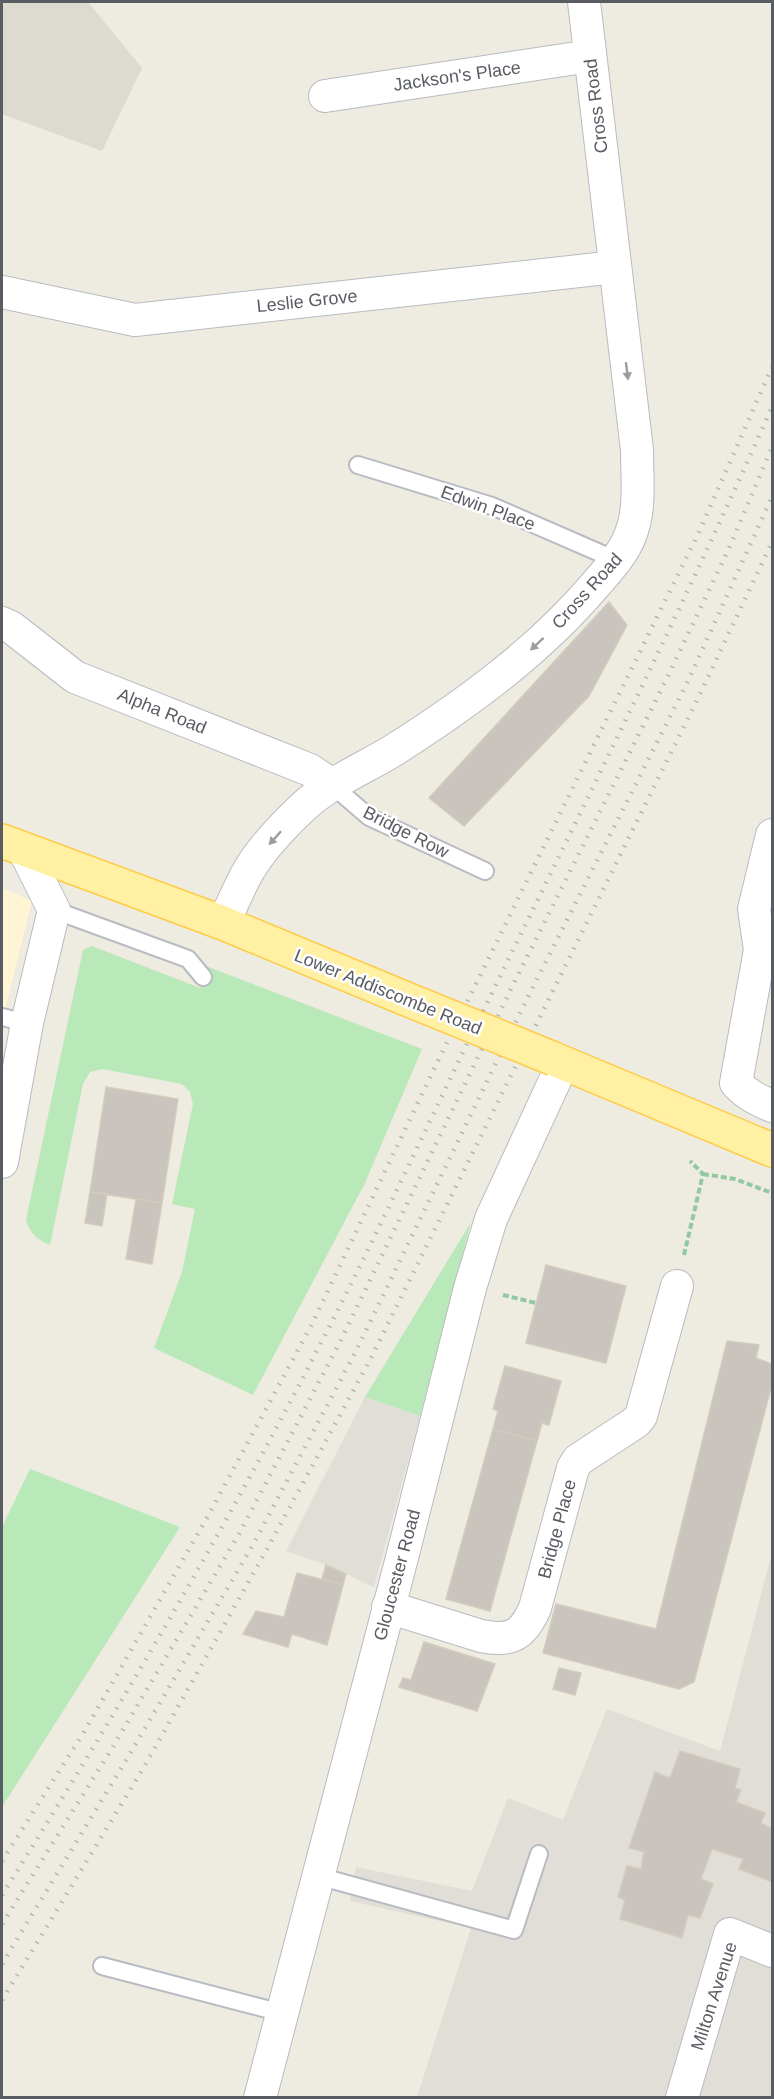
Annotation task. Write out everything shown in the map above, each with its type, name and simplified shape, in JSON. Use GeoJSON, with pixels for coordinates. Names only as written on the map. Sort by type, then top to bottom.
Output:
{"type":"FeatureCollection","features":[{"type":"Feature","properties":{"kind":"main road","name":"Lower Addiscombe Road"},"geometry":{"type":"LineString","coordinates":[[13,846],[223,923],[772,1150]]}},
{"type":"Feature","properties":{"kind":"street","name":"Cross Road"},"geometry":{"type":"LineString","coordinates":[[223,923],[249,870],[302,808],[332,785],[433,725],[481,692],[569,614],[616,560],[631,534],[638,505],[637,450],[584,2]]}},
{"type":"Feature","properties":{"kind":"street","name":"Jackson's Place"},"geometry":{"type":"LineString","coordinates":[[325,96],[590,56]]}},
{"type":"Feature","properties":{"kind":"street","name":"Leslie Grove"},"geometry":{"type":"LineString","coordinates":[[2,292],[135,320],[615,267]]}},
{"type":"Feature","properties":{"kind":"street","name":"Alpha Road"},"geometry":{"type":"LineString","coordinates":[[2,623],[11,627],[75,677],[310,770],[332,785]]}},
{"type":"Feature","properties":{"kind":"street"},"geometry":{"type":"LineString","coordinates":[[772,835],[754,909],[760,950],[736,1083],[756,1100],[772,1106]]}},
{"type":"Feature","properties":{"kind":"street"},"geometry":{"type":"LineString","coordinates":[[2,1162],[14,1020],[54,910],[13,846]]}},
{"type":"Feature","properties":{"kind":"street","name":"Gloucester Road"},"geometry":{"type":"LineString","coordinates":[[260,2097],[470,1288],[491,1220],[559,1061]]}},
{"type":"Feature","properties":{"kind":"street","name":"Bridge Place"},"geometry":{"type":"LineString","coordinates":[[388,1607],[497,1639],[511,1637],[530,1620],[573,1468],[578,1460],[636,1422],[640,1416],[677,1286]]}},
{"type":"Feature","properties":{"kind":"street","name":"Milton Avenue"},"geometry":{"type":"LineString","coordinates":[[682,2097],[730,1934],[772,1951]]}},
{"type":"Feature","properties":{"kind":"lane","name":"Edwin Place"},"geometry":{"type":"LineString","coordinates":[[358,465],[492,506],[616,560]]}},
{"type":"Feature","properties":{"kind":"lane","name":"Bridge Row"},"geometry":{"type":"LineString","coordinates":[[332,785],[369,817],[485,871]]}},
{"type":"Feature","properties":{"kind":"lane"},"geometry":{"type":"LineString","coordinates":[[54,910],[188,959],[203,977]]}},
{"type":"Feature","properties":{"kind":"lane"},"geometry":{"type":"LineString","coordinates":[[318,1876],[514,1930],[539,1854]]}},
{"type":"Feature","properties":{"kind":"lane"},"geometry":{"type":"LineString","coordinates":[[102,1966],[282,2013]]}},
{"type":"Feature","properties":{"kind":"path"},"geometry":{"type":"LineString","coordinates":[[690,1161],[703,1174],[735,1179],[772,1193]]}},
{"type":"Feature","properties":{"kind":"path"},"geometry":{"type":"LineString","coordinates":[[677,1286],[703,1174]]}},
{"type":"Feature","properties":{"kind":"shaded area"},"geometry":{"type":"Polygon","coordinates":[[[4,2],[88,2],[142,68],[102,151],[2,114],[2,4],[4,2]]]}},
{"type":"Feature","properties":{"kind":"shaded area"},"geometry":{"type":"Polygon","coordinates":[[[2,888],[32,901],[5,1010],[2,1009],[2,888]]]}},
{"type":"Feature","properties":{"kind":"shaded area"},"geometry":{"type":"Polygon","coordinates":[[[365,1397],[420,1416],[374,1587],[326,1565],[286,1551],[365,1397]]]}},
{"type":"Feature","properties":{"kind":"shaded area"},"geometry":{"type":"Polygon","coordinates":[[[772,1553],[772,2097],[417,2097],[471,1928],[350,1901],[356,1867],[472,1891],[508,1798],[563,1820],[607,1709],[720,1751],[772,1553]]]}},
{"type":"Feature","properties":{"kind":"green space"},"geometry":{"type":"Polygon","coordinates":[[[92,946],[200,988],[206,966],[422,1049],[365,1183],[253,1395],[154,1348],[182,1272],[195,1209],[172,1204],[193,1104],[190,1092],[182,1084],[102,1069],[90,1072],[83,1084],[50,1245],[35,1236],[26,1220],[83,950],[92,946]]]}},
{"type":"Feature","properties":{"kind":"green space"},"geometry":{"type":"Polygon","coordinates":[[[471,1222],[420,1416],[365,1397],[471,1222]]]}},
{"type":"Feature","properties":{"kind":"green space"},"geometry":{"type":"Polygon","coordinates":[[[30,1469],[180,1527],[2,1807],[2,1527],[30,1469]]]}},
{"type":"Feature","properties":{"kind":"building"},"geometry":{"type":"Polygon","coordinates":[[[609,602],[627,625],[589,696],[464,826],[429,798],[609,602]]]}},
{"type":"Feature","properties":{"kind":"building"},"geometry":{"type":"Polygon","coordinates":[[[106,1087],[178,1099],[162,1203],[90,1192],[106,1087]]]}},
{"type":"Feature","properties":{"kind":"building"},"geometry":{"type":"Polygon","coordinates":[[[90,1192],[107,1194],[102,1226],[85,1223],[90,1192]]]}},
{"type":"Feature","properties":{"kind":"building"},"geometry":{"type":"Polygon","coordinates":[[[136,1199],[162,1203],[152,1264],[126,1259],[136,1199]]]}},
{"type":"Feature","properties":{"kind":"building"},"geometry":{"type":"Polygon","coordinates":[[[546,1265],[626,1286],[606,1363],[526,1343],[546,1265]]]}},
{"type":"Feature","properties":{"kind":"building"},"geometry":{"type":"Polygon","coordinates":[[[727,1341],[759,1345],[756,1358],[772,1364],[772,1384],[694,1682],[679,1689],[543,1653],[556,1604],[656,1629],[727,1341]]]}},
{"type":"Feature","properties":{"kind":"building"},"geometry":{"type":"Polygon","coordinates":[[[505,1366],[561,1381],[549,1425],[542,1423],[537,1441],[493,1429],[498,1411],[493,1409],[505,1366]]]}},
{"type":"Feature","properties":{"kind":"building"},"geometry":{"type":"Polygon","coordinates":[[[493,1429],[537,1441],[490,1611],[446,1599],[493,1429]]]}},
{"type":"Feature","properties":{"kind":"building"},"geometry":{"type":"Polygon","coordinates":[[[326,1565],[346,1574],[343,1585],[322,1579],[326,1565]]]}},
{"type":"Feature","properties":{"kind":"building"},"geometry":{"type":"Polygon","coordinates":[[[297,1573],[343,1585],[327,1645],[292,1634],[288,1647],[243,1634],[256,1611],[284,1617],[297,1573]]]}},
{"type":"Feature","properties":{"kind":"building"},"geometry":{"type":"Polygon","coordinates":[[[424,1642],[495,1664],[477,1711],[399,1687],[403,1678],[411,1680],[424,1642]]]}},
{"type":"Feature","properties":{"kind":"building"},"geometry":{"type":"Polygon","coordinates":[[[559,1668],[581,1673],[575,1695],[553,1689],[559,1668]]]}},
{"type":"Feature","properties":{"kind":"building"},"geometry":{"type":"Polygon","coordinates":[[[680,1751],[740,1769],[735,1788],[741,1790],[736,1802],[765,1813],[761,1823],[772,1829],[772,1882],[739,1869],[743,1859],[712,1849],[701,1879],[713,1884],[700,1918],[688,1915],[682,1938],[620,1919],[625,1900],[618,1897],[627,1866],[641,1869],[644,1852],[629,1848],[655,1772],[670,1778],[680,1751]]]}},
{"type":"Feature","properties":{"kind":"railway"},"geometry":{"type":"LineString","coordinates":[[2,1861],[84,1732],[208,1516],[312,1324],[432,1073],[699,532],[772,367]]}},
{"type":"Feature","properties":{"kind":"railway"},"geometry":{"type":"LineString","coordinates":[[2,1895],[170,1617],[289,1405],[368,1250],[633,704],[772,407]]}},
{"type":"Feature","properties":{"kind":"railway"},"geometry":{"type":"LineString","coordinates":[[2,1924],[111,1750],[239,1534],[341,1340],[511,989],[668,676],[730,546],[772,447]]}},
{"type":"Feature","properties":{"kind":"railway"},"geometry":{"type":"LineString","coordinates":[[2,1964],[254,1543],[357,1349],[528,997],[687,683],[772,497]]}},
{"type":"Feature","properties":{"kind":"railway"},"geometry":{"type":"LineString","coordinates":[[2,2000],[144,1767],[371,1358],[701,692],[772,542]]}}]}
